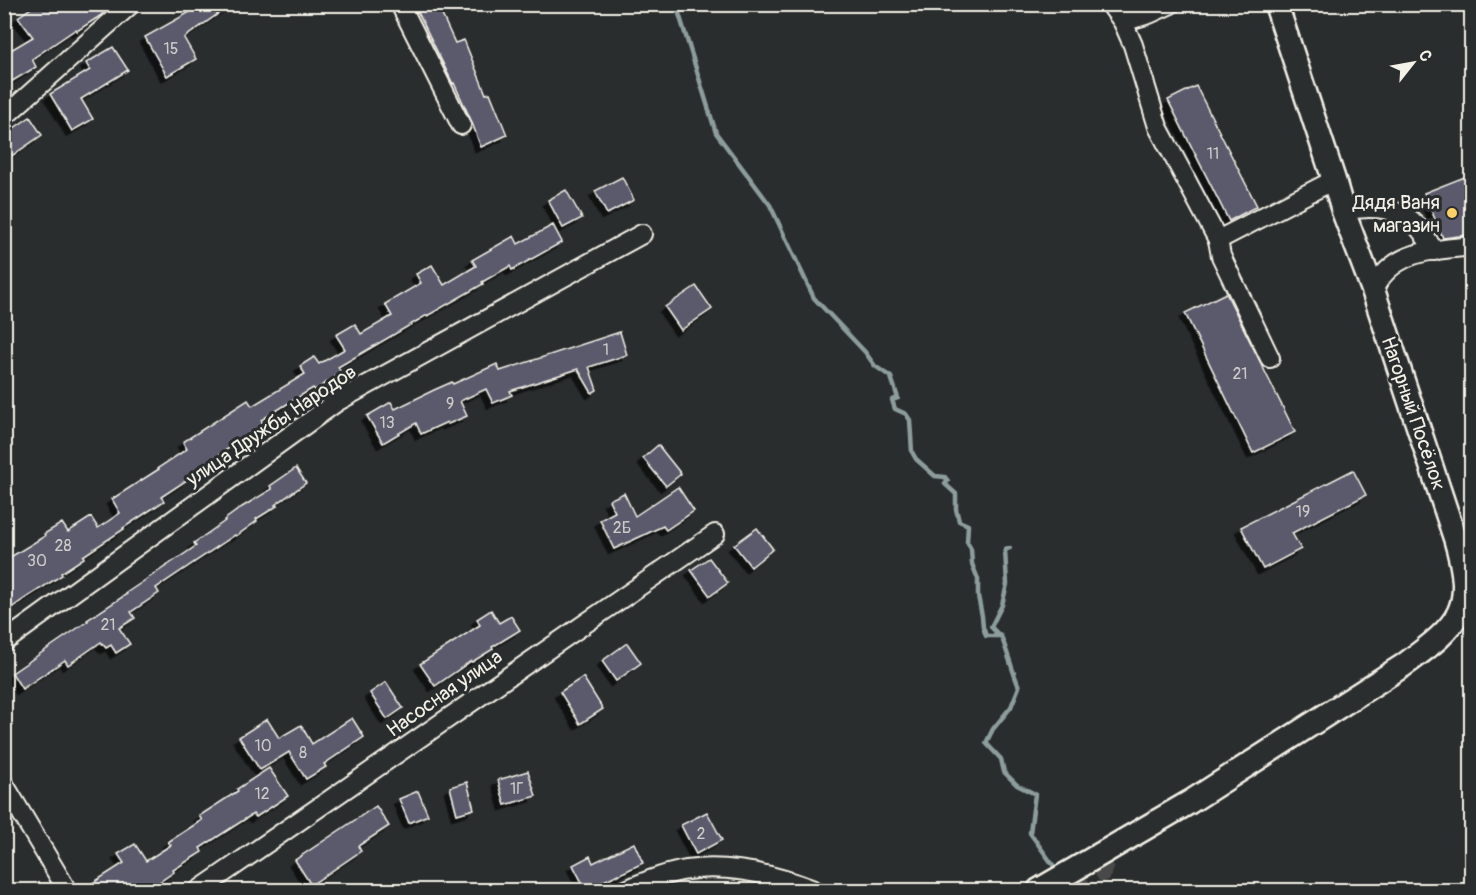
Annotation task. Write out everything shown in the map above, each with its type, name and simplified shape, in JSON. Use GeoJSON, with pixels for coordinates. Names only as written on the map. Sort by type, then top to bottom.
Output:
{"type":"FeatureCollection","features":[{"type":"Feature","properties":{"kind":"street"},"geometry":{"type":"LineString","coordinates":[[4,117],[131,4]]}},
{"type":"Feature","properties":{"kind":"street"},"geometry":{"type":"LineString","coordinates":[[400,4],[461,124]]}},
{"type":"Feature","properties":{"kind":"street"},"geometry":{"type":"LineString","coordinates":[[1110,4],[1123,22],[1133,45],[1158,127],[1218,240],[1221,256],[1270,358]]}},
{"type":"Feature","properties":{"kind":"street"},"geometry":{"type":"LineString","coordinates":[[1123,22],[1171,4]]}},
{"type":"Feature","properties":{"kind":"street","name":"Нагорный Посёлок"},"geometry":{"type":"LineString","coordinates":[[1039,891],[1190,802],[1404,665],[1453,624],[1461,609],[1465,590],[1462,561],[1373,290],[1343,211],[1276,4]]}},
{"type":"Feature","properties":{"kind":"street"},"geometry":{"type":"LineString","coordinates":[[1218,240],[1334,180]]}},
{"type":"Feature","properties":{"kind":"street"},"geometry":{"type":"LineString","coordinates":[[1343,211],[1365,207],[1399,214],[1417,226],[1434,251]]}},
{"type":"Feature","properties":{"kind":"street","name":"улица Дружбы Народов"},"geometry":{"type":"LineString","coordinates":[[4,642],[338,401],[642,234]]}},
{"type":"Feature","properties":{"kind":"street"},"geometry":{"type":"LineString","coordinates":[[1373,290],[1383,274],[1411,255],[1472,246]]}},
{"type":"Feature","properties":{"kind":"street","name":"Насосная улица"},"geometry":{"type":"LineString","coordinates":[[199,891],[715,534]]}},
{"type":"Feature","properties":{"kind":"street"},"geometry":{"type":"LineString","coordinates":[[4,784],[67,891]]}},
{"type":"Feature","properties":{"kind":"street"},"geometry":{"type":"LineString","coordinates":[[1026,891],[1124,828],[1134,835]]}},
{"type":"Feature","properties":{"kind":"street"},"geometry":{"type":"LineString","coordinates":[[626,891],[652,879],[703,868],[722,868],[787,880],[814,891]]}},
{"type":"Feature","properties":{"kind":"building"},"geometry":{"type":"Polygon","coordinates":[[[37,4],[98,4],[103,14],[32,59],[36,67],[4,86],[4,54],[33,37],[18,17],[37,4]]]}},
{"type":"Feature","properties":{"kind":"building"},"geometry":{"type":"Polygon","coordinates":[[[185,4],[232,4],[184,38],[196,59],[167,76],[145,37],[190,12],[185,4]]]}},
{"type":"Feature","properties":{"kind":"building"},"geometry":{"type":"Polygon","coordinates":[[[414,4],[437,4],[455,43],[464,40],[486,94],[490,93],[507,135],[481,147],[454,83],[414,4]]]}},
{"type":"Feature","properties":{"kind":"building"},"geometry":{"type":"Polygon","coordinates":[[[113,47],[128,70],[81,99],[93,119],[72,131],[50,94],[90,70],[86,63],[113,47]]]}},
{"type":"Feature","properties":{"kind":"building"},"geometry":{"type":"Polygon","coordinates":[[[1196,86],[1257,206],[1229,221],[1168,100],[1196,86]]]}},
{"type":"Feature","properties":{"kind":"building"},"geometry":{"type":"Polygon","coordinates":[[[30,117],[42,135],[4,161],[4,135],[30,117]]]}},
{"type":"Feature","properties":{"kind":"building","name":"Дядя Ваня магазин"},"geometry":{"type":"Polygon","coordinates":[[[1472,174],[1472,233],[1443,238],[1424,193],[1472,174]]]}},
{"type":"Feature","properties":{"kind":"building"},"geometry":{"type":"Polygon","coordinates":[[[622,177],[634,200],[607,214],[595,191],[622,177]]]}},
{"type":"Feature","properties":{"kind":"building"},"geometry":{"type":"Polygon","coordinates":[[[566,190],[582,218],[563,228],[548,200],[566,190]]]}},
{"type":"Feature","properties":{"kind":"building"},"geometry":{"type":"Polygon","coordinates":[[[553,225],[562,242],[512,270],[510,266],[482,282],[483,284],[338,367],[341,373],[261,420],[264,425],[161,497],[164,501],[83,556],[84,558],[61,573],[62,575],[4,613],[4,561],[62,523],[68,532],[91,517],[98,528],[120,513],[112,499],[187,449],[183,442],[248,400],[252,406],[305,374],[300,366],[314,357],[319,364],[345,349],[336,335],[355,324],[361,334],[392,316],[385,304],[421,283],[416,274],[432,265],[444,285],[476,266],[472,260],[514,236],[518,244],[553,225]]]}},
{"type":"Feature","properties":{"kind":"building"},"geometry":{"type":"Polygon","coordinates":[[[696,286],[712,309],[681,330],[665,307],[696,286]]]}},
{"type":"Feature","properties":{"kind":"building"},"geometry":{"type":"Polygon","coordinates":[[[1226,293],[1295,432],[1253,453],[1185,313],[1226,293]]]}},
{"type":"Feature","properties":{"kind":"building"},"geometry":{"type":"Polygon","coordinates":[[[620,332],[627,355],[589,367],[597,390],[592,393],[578,369],[510,391],[512,395],[493,403],[486,389],[460,401],[467,416],[421,434],[416,423],[383,443],[367,416],[391,402],[395,409],[497,364],[500,371],[620,332]]]}},
{"type":"Feature","properties":{"kind":"building"},"geometry":{"type":"Polygon","coordinates":[[[658,445],[681,474],[666,486],[643,458],[658,445]]]}},
{"type":"Feature","properties":{"kind":"building"},"geometry":{"type":"Polygon","coordinates":[[[296,468],[306,483],[236,536],[156,588],[159,593],[131,612],[135,618],[119,628],[130,644],[116,653],[111,645],[106,648],[101,642],[68,665],[65,660],[22,689],[12,673],[196,546],[194,543],[242,507],[272,489],[270,486],[296,468]]]}},
{"type":"Feature","properties":{"kind":"building"},"geometry":{"type":"Polygon","coordinates":[[[1353,470],[1366,495],[1292,533],[1301,549],[1263,569],[1241,527],[1353,470]]]}},
{"type":"Feature","properties":{"kind":"building"},"geometry":{"type":"Polygon","coordinates":[[[678,487],[694,511],[666,530],[663,526],[614,549],[600,520],[615,512],[609,500],[624,493],[635,516],[678,487]]]}},
{"type":"Feature","properties":{"kind":"building"},"geometry":{"type":"Polygon","coordinates":[[[757,528],[773,549],[751,567],[734,545],[757,528]]]}},
{"type":"Feature","properties":{"kind":"building"},"geometry":{"type":"Polygon","coordinates":[[[709,558],[728,583],[710,596],[691,570],[709,558]]]}},
{"type":"Feature","properties":{"kind":"building"},"geometry":{"type":"Polygon","coordinates":[[[491,610],[499,623],[511,616],[520,630],[435,686],[420,664],[480,625],[477,619],[491,610]]]}},
{"type":"Feature","properties":{"kind":"building"},"geometry":{"type":"Polygon","coordinates":[[[627,643],[641,663],[616,681],[602,661],[627,643]]]}},
{"type":"Feature","properties":{"kind":"building"},"geometry":{"type":"Polygon","coordinates":[[[583,677],[603,709],[580,724],[560,692],[583,677]]]}},
{"type":"Feature","properties":{"kind":"building"},"geometry":{"type":"Polygon","coordinates":[[[386,682],[403,708],[387,719],[370,693],[386,682]]]}},
{"type":"Feature","properties":{"kind":"building"},"geometry":{"type":"Polygon","coordinates":[[[352,718],[364,737],[324,764],[326,767],[306,779],[289,752],[260,770],[239,737],[267,719],[279,738],[301,725],[312,744],[352,718]]]}},
{"type":"Feature","properties":{"kind":"building"},"geometry":{"type":"Polygon","coordinates":[[[269,768],[288,796],[256,817],[253,814],[200,848],[202,852],[173,870],[174,872],[146,891],[80,891],[124,863],[118,854],[135,844],[146,861],[171,845],[168,842],[202,820],[199,816],[269,768]]]}},
{"type":"Feature","properties":{"kind":"building"},"geometry":{"type":"Polygon","coordinates":[[[528,771],[536,796],[505,805],[498,780],[528,771]]]}},
{"type":"Feature","properties":{"kind":"building"},"geometry":{"type":"Polygon","coordinates":[[[467,782],[474,809],[457,814],[450,787],[467,782]]]}},
{"type":"Feature","properties":{"kind":"building"},"geometry":{"type":"Polygon","coordinates":[[[418,791],[428,815],[409,823],[399,799],[418,791]]]}},
{"type":"Feature","properties":{"kind":"building"},"geometry":{"type":"Polygon","coordinates":[[[376,806],[389,826],[358,846],[361,851],[311,885],[295,860],[376,806]]]}},
{"type":"Feature","properties":{"kind":"building"},"geometry":{"type":"Polygon","coordinates":[[[707,812],[722,840],[696,854],[681,825],[707,812]]]}},
{"type":"Feature","properties":{"kind":"building"},"geometry":{"type":"Polygon","coordinates":[[[634,843],[643,863],[586,890],[573,865],[590,856],[593,863],[634,843]]]}},
{"type":"Feature","properties":{"kind":"waterway"},"geometry":{"type":"LineString","coordinates":[[676,4],[716,133],[770,205],[814,298],[865,352],[875,366],[891,377],[898,398],[892,400],[895,409],[906,414],[910,420],[912,452],[916,459],[935,476],[945,477],[948,481],[945,484],[956,494],[959,521],[968,525],[967,542],[971,549],[972,564],[978,579],[983,627],[986,636],[1001,636],[1019,687],[1011,707],[993,729],[986,743],[1001,759],[1004,772],[1017,785],[1035,794],[1030,833],[1058,872]]}},
{"type":"Feature","properties":{"kind":"waterway"},"geometry":{"type":"LineString","coordinates":[[1000,636],[991,627],[1002,605],[1007,584],[1005,550],[1010,548]]}},
{"type":"Feature","properties":{"kind":"waterway"},"geometry":{"type":"LineString","coordinates":[[1064,881],[1071,890]]}},
{"type":"Feature","properties":{"kind":"tunnel"},"geometry":{"type":"LineString","coordinates":[[1073,890],[1103,872],[1113,847]]}},
{"type":"Feature","properties":{"kind":"place","name":"Дядя Ваня магазин"},"geometry":{"type":"Point","coordinates":[1452,213]}}]}
